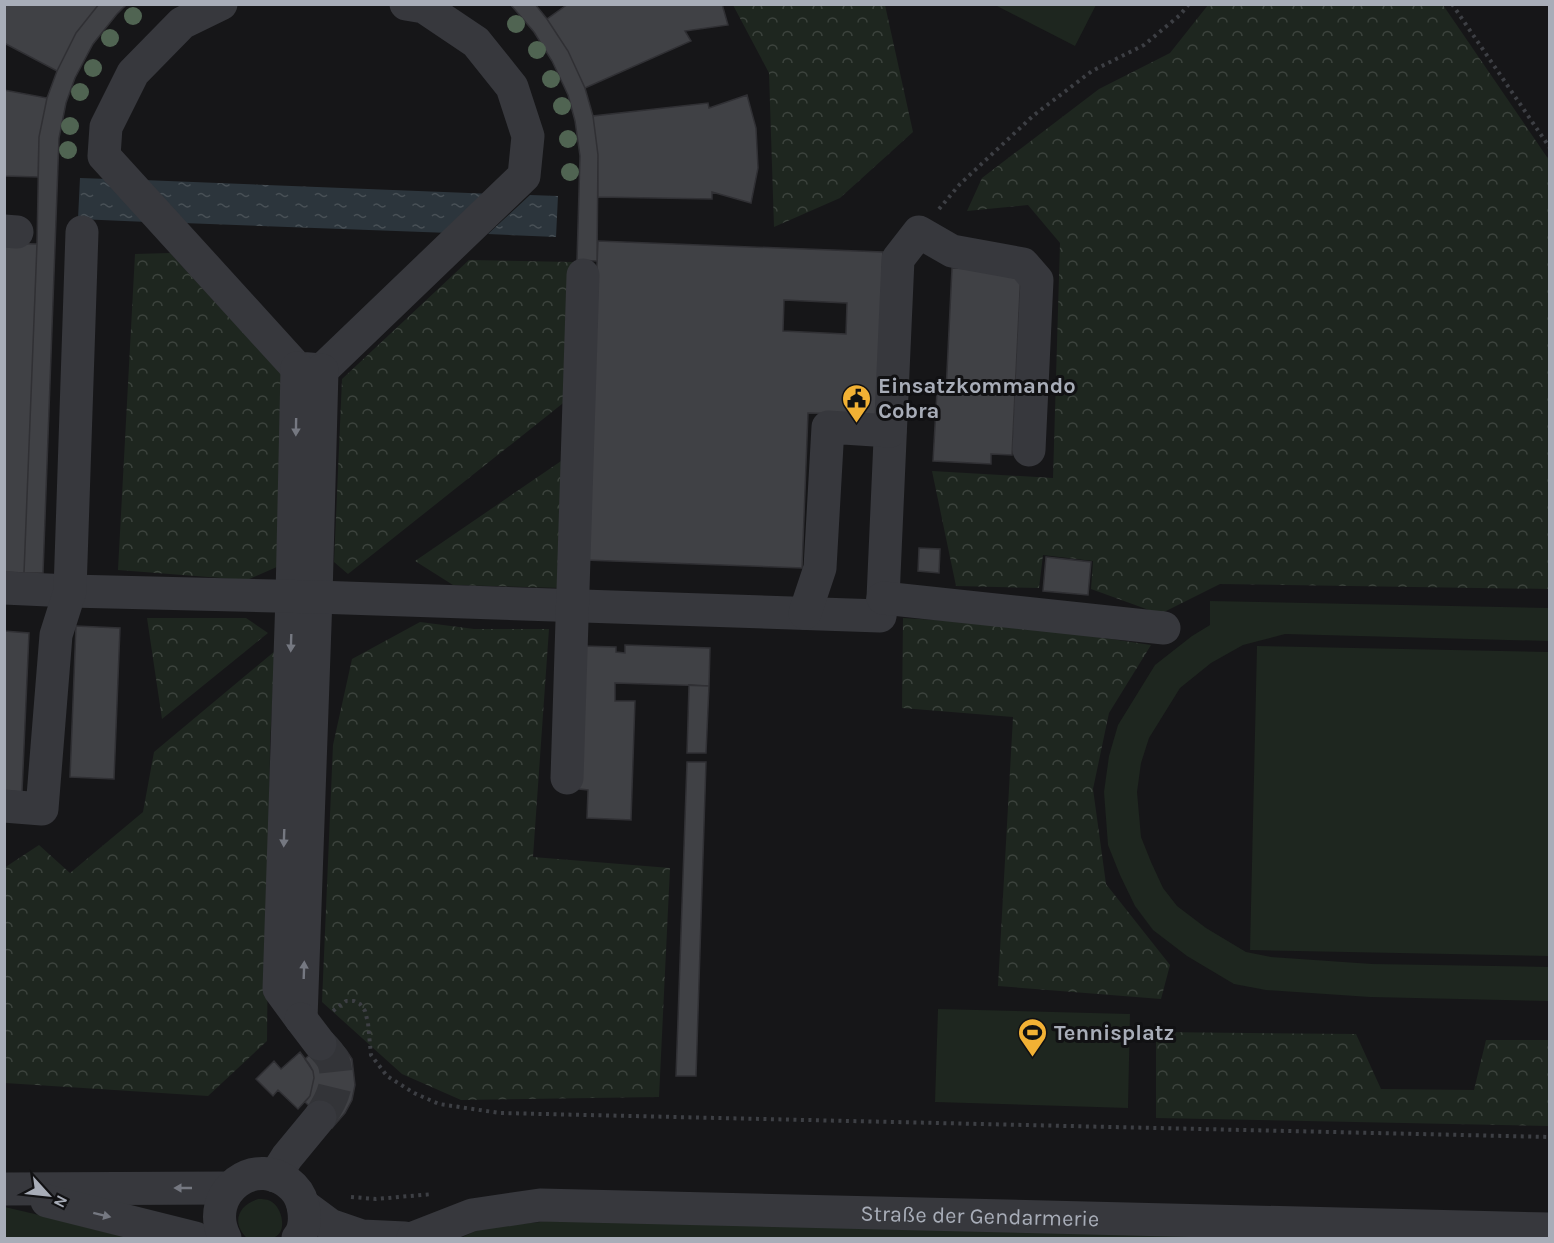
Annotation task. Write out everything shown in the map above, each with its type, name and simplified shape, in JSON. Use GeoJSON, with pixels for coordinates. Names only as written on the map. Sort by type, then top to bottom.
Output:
{"type":"FeatureCollection","features":[{"type":"Feature","properties":{"kind":"street"},"geometry":{"type":"LineString","coordinates":[[221,4],[182,23],[133,73],[106,127],[104,156],[310,369],[304,596],[279,989],[311,1031]]}},
{"type":"Feature","properties":{"kind":"street"},"geometry":{"type":"LineString","coordinates":[[310,369],[524,176],[528,136],[512,87],[476,42],[424,7],[406,4]]}},
{"type":"Feature","properties":{"kind":"street"},"geometry":{"type":"LineString","coordinates":[[4,806],[42,809],[56,635],[70,591],[82,232]]}},
{"type":"Feature","properties":{"kind":"street"},"geometry":{"type":"LineString","coordinates":[[4,588],[880,616],[883,598],[898,260],[919,232],[952,252],[1023,264],[1037,280],[1029,450]]}},
{"type":"Feature","properties":{"kind":"street"},"geometry":{"type":"LineString","coordinates":[[567,778],[584,275]]}},
{"type":"Feature","properties":{"kind":"street"},"geometry":{"type":"LineString","coordinates":[[805,613],[820,568],[828,427],[890,431]]}},
{"type":"Feature","properties":{"kind":"street"},"geometry":{"type":"LineString","coordinates":[[883,598],[1164,628]]}},
{"type":"Feature","properties":{"kind":"street"},"geometry":{"type":"LineString","coordinates":[[275,1176],[287,1157],[320,1117]]}},
{"type":"Feature","properties":{"kind":"street"},"geometry":{"type":"LineString","coordinates":[[225,1239],[219,1221],[223,1199],[238,1181],[262,1174],[283,1180],[299,1194],[303,1205],[304,1223],[302,1234],[298,1239]]}},
{"type":"Feature","properties":{"kind":"street"},"geometry":{"type":"LineString","coordinates":[[4,1189],[230,1188]]}},
{"type":"Feature","properties":{"kind":"street"},"geometry":{"type":"LineString","coordinates":[[4,1189],[195,1239]]}},
{"type":"Feature","properties":{"kind":"street"},"geometry":{"type":"LineString","coordinates":[[303,1205],[330,1225],[362,1236],[405,1239]]}},
{"type":"Feature","properties":{"kind":"street","name":"Straße der Gendarmerie"},"geometry":{"type":"LineString","coordinates":[[413,1239],[472,1215],[540,1205],[1550,1229]]}},
{"type":"Feature","properties":{"kind":"path"},"geometry":{"type":"LineString","coordinates":[[919,232],[960,184],[1034,115],[1092,71],[1144,45],[1180,15],[1188,4]]}},
{"type":"Feature","properties":{"kind":"path"},"geometry":{"type":"LineString","coordinates":[[1452,4],[1550,148]]}},
{"type":"Feature","properties":{"kind":"path"},"geometry":{"type":"LineString","coordinates":[[311,1031],[346,1001],[354,1001],[360,1004],[365,1011],[371,1055],[387,1076],[414,1093],[439,1104],[500,1113],[1550,1137]]}},
{"type":"Feature","properties":{"kind":"path"},"geometry":{"type":"LineString","coordinates":[[343,1193],[351,1197],[376,1199],[440,1194]]}},
{"type":"Feature","properties":{"kind":"green space"},"geometry":{"type":"Polygon","coordinates":[[[733,5],[885,5],[913,132],[840,198],[774,227],[769,73],[733,5]]]}},
{"type":"Feature","properties":{"kind":"green space"},"geometry":{"type":"Polygon","coordinates":[[[995,5],[1096,5],[1075,46],[995,5]]]}},
{"type":"Feature","properties":{"kind":"green space"},"geometry":{"type":"Polygon","coordinates":[[[1208,5],[1443,5],[1549,160],[1549,589],[1220,584],[1160,614],[1091,589],[1093,561],[1043,555],[1039,588],[956,586],[932,471],[1053,478],[1060,243],[1028,205],[967,211],[982,178],[1099,89],[1170,53],[1208,5]]]}},
{"type":"Feature","properties":{"kind":"green space"},"geometry":{"type":"Polygon","coordinates":[[[170,253],[284,377],[279,566],[247,580],[118,570],[135,254],[170,253]]]}},
{"type":"Feature","properties":{"kind":"green space"},"geometry":{"type":"Polygon","coordinates":[[[469,260],[573,262],[567,400],[348,574],[334,562],[342,379],[469,260]]]}},
{"type":"Feature","properties":{"kind":"green space"},"geometry":{"type":"Polygon","coordinates":[[[567,457],[562,588],[453,585],[415,561],[567,457]]]}},
{"type":"Feature","properties":{"kind":"green space"},"geometry":{"type":"Polygon","coordinates":[[[1210,601],[1549,608],[1549,641],[1285,634],[1243,645],[1211,663],[1180,688],[1149,738],[1141,763],[1137,792],[1141,837],[1163,888],[1177,906],[1206,928],[1246,952],[1271,957],[1372,964],[1549,967],[1549,1001],[1370,997],[1266,990],[1234,984],[1187,956],[1153,930],[1135,906],[1108,845],[1104,792],[1109,756],[1118,725],[1155,665],[1210,625],[1210,601]]]}},
{"type":"Feature","properties":{"kind":"green space"},"geometry":{"type":"Polygon","coordinates":[[[147,618],[246,618],[268,633],[162,719],[147,618]]]}},
{"type":"Feature","properties":{"kind":"green space"},"geometry":{"type":"Polygon","coordinates":[[[903,618],[1018,625],[1151,645],[1109,713],[1093,789],[1106,884],[1170,965],[1161,999],[998,986],[1013,717],[902,708],[903,618]]]}},
{"type":"Feature","properties":{"kind":"green space"},"geometry":{"type":"Polygon","coordinates":[[[420,622],[474,629],[549,629],[533,857],[670,868],[659,1097],[461,1100],[402,1074],[322,1002],[333,745],[352,659],[420,622]]]}},
{"type":"Feature","properties":{"kind":"green space"},"geometry":{"type":"Polygon","coordinates":[[[1257,646],[1549,652],[1549,956],[1250,950],[1257,646]]]}},
{"type":"Feature","properties":{"kind":"green space"},"geometry":{"type":"Polygon","coordinates":[[[275,651],[270,742],[267,1041],[208,1096],[5,1083],[4,868],[39,845],[70,873],[143,812],[154,752],[275,651]]]}},
{"type":"Feature","properties":{"kind":"green space","name":"Tennisplatz"},"geometry":{"type":"Polygon","coordinates":[[[938,1009],[1130,1014],[1128,1108],[935,1102],[938,1009]]]}},
{"type":"Feature","properties":{"kind":"green space"},"geometry":{"type":"Polygon","coordinates":[[[1156,1032],[1356,1034],[1381,1089],[1474,1090],[1486,1040],[1549,1040],[1549,1126],[1156,1118],[1156,1032]]]}},
{"type":"Feature","properties":{"kind":"green space"},"geometry":{"type":"Polygon","coordinates":[[[258,1199],[270,1201],[279,1210],[282,1227],[277,1236],[253,1239],[247,1238],[242,1232],[238,1221],[239,1215],[246,1206],[258,1199]]]}},
{"type":"Feature","properties":{"kind":"green space"},"geometry":{"type":"Polygon","coordinates":[[[4,1207],[9,1208],[138,1238],[5,1238],[4,1207]]]}},
{"type":"Feature","properties":{"kind":"green space"},"geometry":{"type":"Polygon","coordinates":[[[551,1221],[1333,1238],[460,1238],[485,1227],[551,1221]]]}},
{"type":"Feature","properties":{"kind":"water"},"geometry":{"type":"Polygon","coordinates":[[[80,178],[108,179],[148,222],[78,219],[80,178]]]}},
{"type":"Feature","properties":{"kind":"water"},"geometry":{"type":"Polygon","coordinates":[[[143,180],[494,194],[450,233],[183,223],[143,180]]]}},
{"type":"Feature","properties":{"kind":"water"},"geometry":{"type":"Polygon","coordinates":[[[530,195],[558,196],[556,237],[488,234],[530,195]]]}},
{"type":"Feature","properties":{"kind":"building"},"geometry":{"type":"Polygon","coordinates":[[[4,4],[99,4],[76,33],[57,71],[4,43],[4,4]]]}},
{"type":"Feature","properties":{"kind":"building"},"geometry":{"type":"Polygon","coordinates":[[[99,4],[127,4],[93,44],[75,78],[66,103],[59,138],[43,573],[24,573],[39,137],[47,98],[57,71],[76,33],[99,4]]]}},
{"type":"Feature","properties":{"kind":"building"},"geometry":{"type":"Polygon","coordinates":[[[510,4],[535,4],[568,51],[585,88],[593,116],[598,155],[597,261],[577,260],[580,156],[575,121],[568,95],[552,61],[534,32],[510,4]]]}},
{"type":"Feature","properties":{"kind":"building"},"geometry":{"type":"Polygon","coordinates":[[[568,4],[722,4],[728,25],[685,31],[691,41],[585,88],[568,51],[547,19],[568,4]]]}},
{"type":"Feature","properties":{"kind":"building"},"geometry":{"type":"Polygon","coordinates":[[[4,90],[47,98],[39,137],[38,177],[4,176],[4,90]]]}},
{"type":"Feature","properties":{"kind":"building"},"geometry":{"type":"Polygon","coordinates":[[[747,95],[756,128],[758,168],[751,203],[712,192],[712,199],[598,197],[598,155],[593,116],[708,103],[709,108],[747,95]]]}},
{"type":"Feature","properties":{"kind":"building"},"geometry":{"type":"Polygon","coordinates":[[[598,241],[883,252],[877,415],[808,413],[802,568],[585,560],[598,241]],[[784,300],[783,331],[846,334],[847,303],[784,300]]]}},
{"type":"Feature","properties":{"kind":"building"},"geometry":{"type":"Polygon","coordinates":[[[4,243],[37,244],[24,573],[4,572],[4,243]]]}},
{"type":"Feature","properties":{"kind":"building"},"geometry":{"type":"Polygon","coordinates":[[[952,268],[1021,271],[1012,455],[991,454],[991,464],[933,461],[937,391],[946,392],[952,268]]]}},
{"type":"Feature","properties":{"kind":"building"},"geometry":{"type":"Polygon","coordinates":[[[919,548],[940,549],[939,573],[918,571],[919,548]]]}},
{"type":"Feature","properties":{"kind":"building"},"geometry":{"type":"Polygon","coordinates":[[[1046,557],[1091,562],[1088,595],[1043,591],[1046,557]]]}},
{"type":"Feature","properties":{"kind":"building"},"geometry":{"type":"Polygon","coordinates":[[[76,626],[120,628],[114,779],[70,777],[76,626]]]}},
{"type":"Feature","properties":{"kind":"building"},"geometry":{"type":"Polygon","coordinates":[[[4,631],[29,633],[22,792],[4,791],[4,631]]]}},
{"type":"Feature","properties":{"kind":"building"},"geometry":{"type":"Polygon","coordinates":[[[625,645],[710,648],[709,686],[615,683],[615,701],[635,701],[631,820],[587,818],[588,790],[579,789],[584,646],[616,647],[616,652],[625,653],[625,645]]]}},
{"type":"Feature","properties":{"kind":"building"},"geometry":{"type":"Polygon","coordinates":[[[689,685],[709,686],[706,753],[687,753],[689,685]]]}},
{"type":"Feature","properties":{"kind":"building"},"geometry":{"type":"Polygon","coordinates":[[[687,762],[706,762],[696,1076],[676,1076],[687,762]]]}},
{"type":"Feature","properties":{"kind":"building"},"geometry":{"type":"Polygon","coordinates":[[[331,1035],[352,1059],[355,1085],[352,1100],[345,1113],[332,1128],[305,1102],[310,1096],[314,1078],[313,1071],[305,1059],[331,1035]]]}},
{"type":"Feature","properties":{"kind":"building"},"geometry":{"type":"Polygon","coordinates":[[[300,1052],[313,1071],[314,1078],[310,1096],[298,1109],[278,1090],[273,1096],[256,1079],[274,1061],[281,1069],[300,1052]]]}},
{"type":"Feature","properties":{"kind":"tunnel"},"geometry":{"type":"LineString","coordinates":[[320,1044],[333,1060],[336,1083],[320,1117]]}},
{"type":"Feature","properties":{"kind":"place","name":"Einsatzkommando Cobra"},"geometry":{"type":"Point","coordinates":[857,424]}},
{"type":"Feature","properties":{"kind":"place","name":"Tennisplatz"},"geometry":{"type":"Point","coordinates":[1033,1058]}}]}
